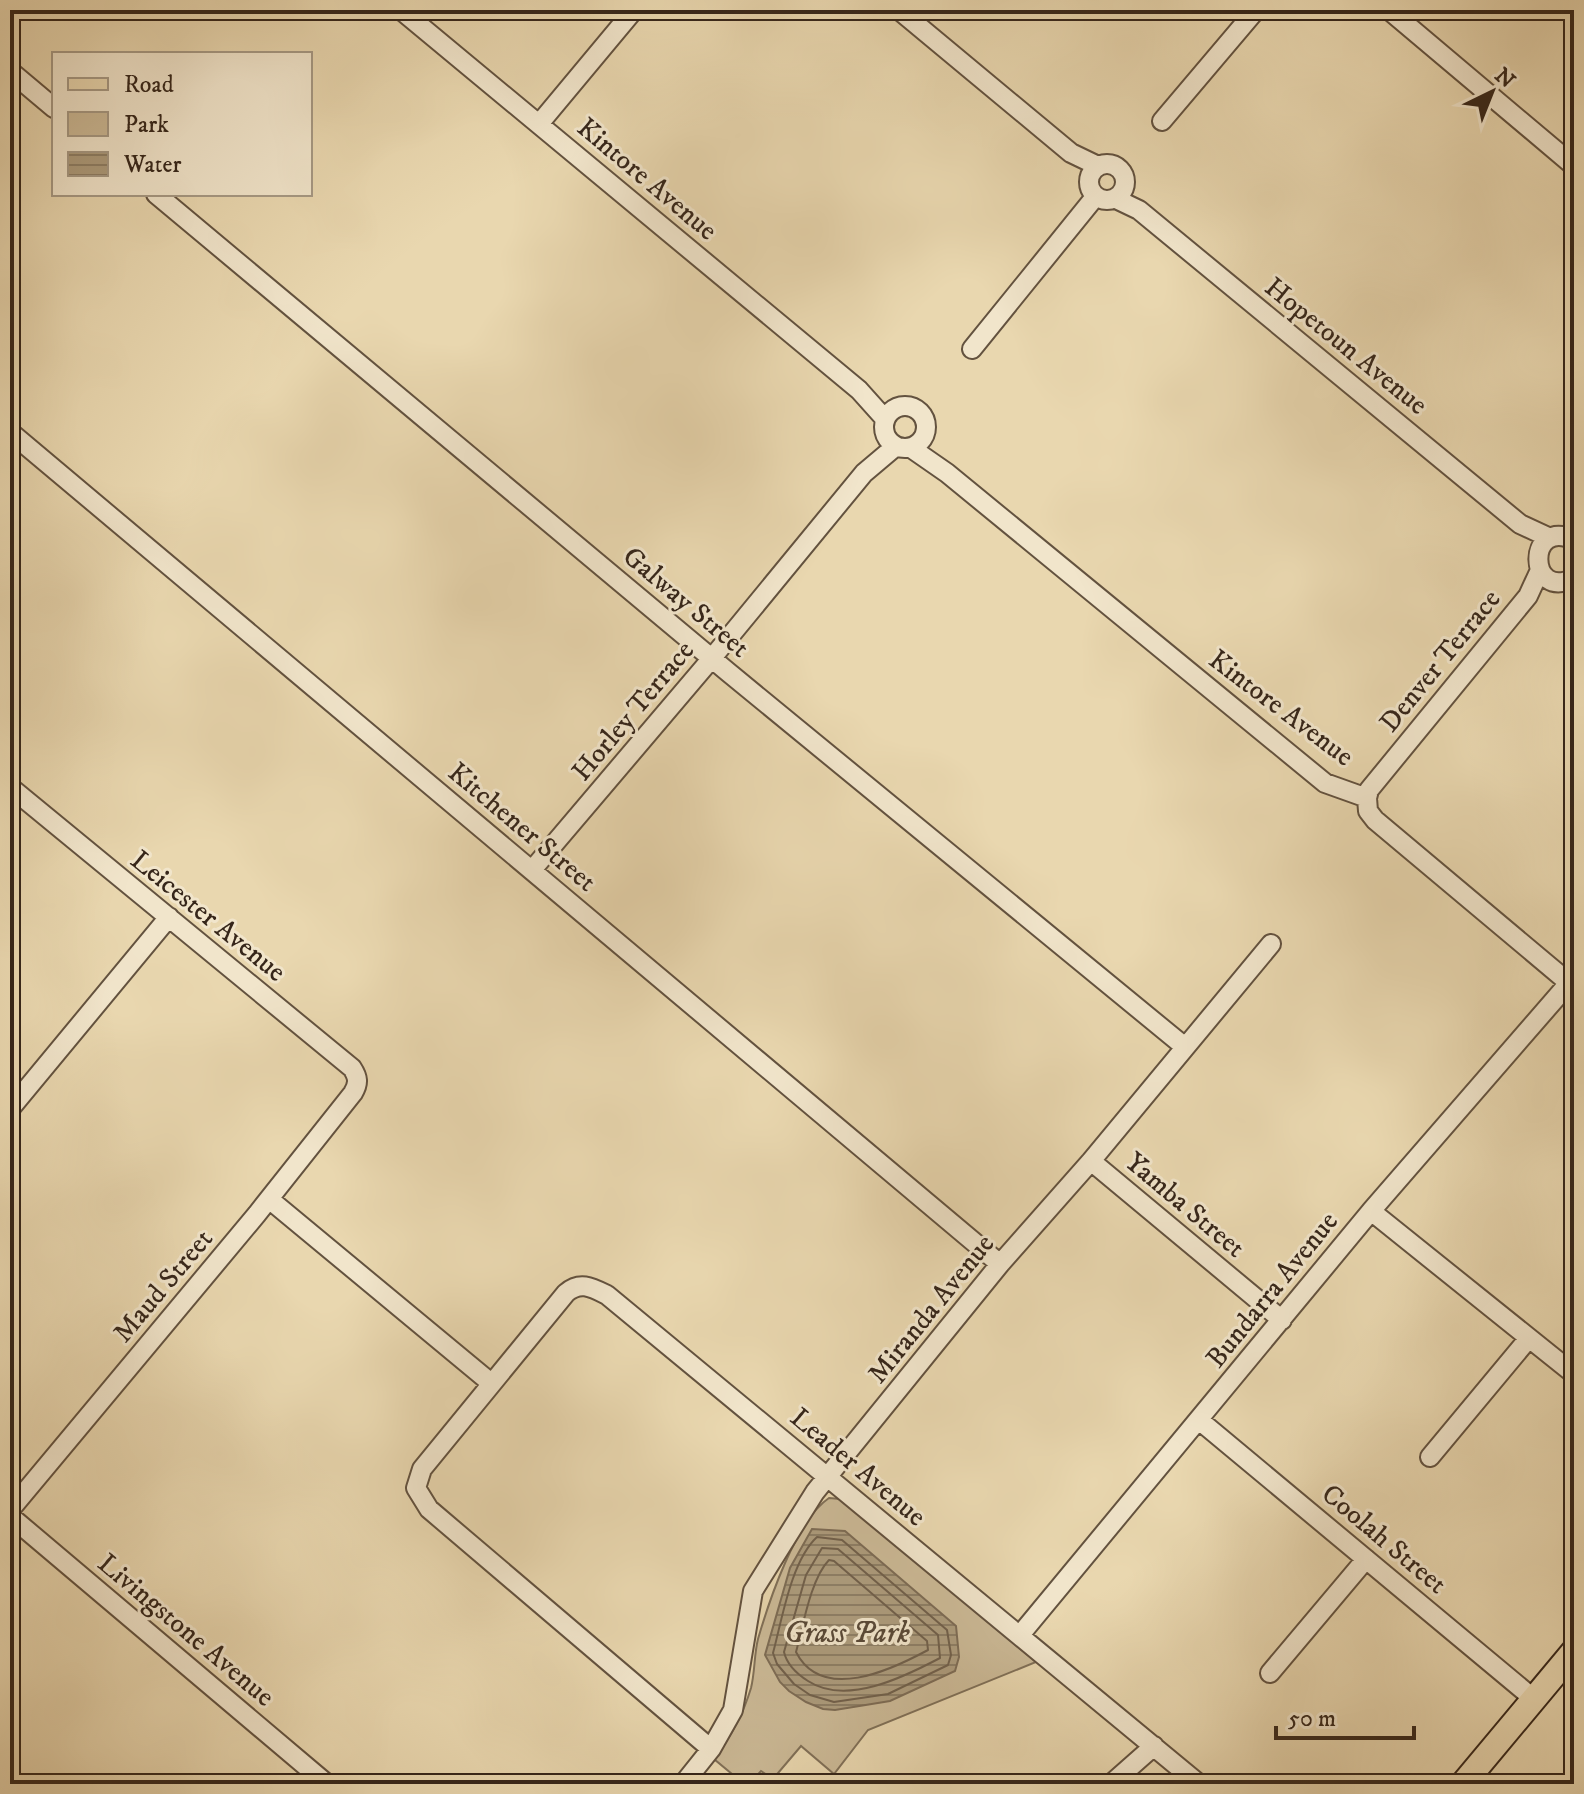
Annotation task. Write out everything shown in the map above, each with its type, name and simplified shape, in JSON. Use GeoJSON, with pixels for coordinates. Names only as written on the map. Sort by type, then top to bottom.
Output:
{"type":"FeatureCollection","features":[{"type":"Feature","properties":{"kind":"main road"},"geometry":{"type":"LineString","coordinates":[[1463,1784],[1574,1651]]}},
{"type":"Feature","properties":{"kind":"street","name":"Kintore Avenue"},"geometry":{"type":"LineString","coordinates":[[401,10],[859,390],[887,420]]}},
{"type":"Feature","properties":{"kind":"street"},"geometry":{"type":"LineString","coordinates":[[539,124],[634,10]]}},
{"type":"Feature","properties":{"kind":"street"},"geometry":{"type":"LineString","coordinates":[[899,10],[1094,172]]}},
{"type":"Feature","properties":{"kind":"street"},"geometry":{"type":"LineString","coordinates":[[1162,121],[1256,10]]}},
{"type":"Feature","properties":{"kind":"street"},"geometry":{"type":"LineString","coordinates":[[1389,10],[1574,166]]}},
{"type":"Feature","properties":{"kind":"street"},"geometry":{"type":"LineString","coordinates":[[10,71],[52,106]]}},
{"type":"Feature","properties":{"kind":"street"},"geometry":{"type":"LineString","coordinates":[[1112,164],[1118,168],[1125,180],[1120,193],[1101,200],[1095,197],[1090,191],[1094,172],[1112,164]]}},
{"type":"Feature","properties":{"kind":"street","name":"Hopetoun Avenue"},"geometry":{"type":"LineString","coordinates":[[1120,193],[1520,524],[1558,574]]}},
{"type":"Feature","properties":{"kind":"street","name":"Galway Street"},"geometry":{"type":"LineString","coordinates":[[158,196],[1185,1047]]}},
{"type":"Feature","properties":{"kind":"street"},"geometry":{"type":"LineString","coordinates":[[972,349],[1095,197]]}},
{"type":"Feature","properties":{"kind":"street"},"geometry":{"type":"LineString","coordinates":[[908,405],[918,410],[926,423],[910,444],[886,438],[887,420],[908,405]]}},
{"type":"Feature","properties":{"kind":"street","name":"Horley Terrace"},"geometry":{"type":"LineString","coordinates":[[532,870],[864,473],[887,420]]}},
{"type":"Feature","properties":{"kind":"street","name":"Kitchener Street"},"geometry":{"type":"LineString","coordinates":[[10,432],[1000,1264]]}},
{"type":"Feature","properties":{"kind":"street","name":"Kintore Avenue"},"geometry":{"type":"LineString","coordinates":[[910,444],[1325,783],[1367,798],[1368,811],[1375,820],[1571,985]]}},
{"type":"Feature","properties":{"kind":"street","name":"Horley Terrace"},"geometry":{"type":"LineString","coordinates":[[864,473],[910,444]]}},
{"type":"Feature","properties":{"kind":"street","name":"Hopetoun Avenue"},"geometry":{"type":"LineString","coordinates":[[1520,524],[1566,537]]}},
{"type":"Feature","properties":{"kind":"street"},"geometry":{"type":"LineString","coordinates":[[1558,574],[1566,537]]}},
{"type":"Feature","properties":{"kind":"street","name":"Denver Terrace"},"geometry":{"type":"LineString","coordinates":[[1367,798],[1369,790],[1528,596],[1558,574]]}},
{"type":"Feature","properties":{"kind":"street","name":"Leicester Avenue"},"geometry":{"type":"LineString","coordinates":[[10,787],[352,1068],[358,1078],[353,1093]]}},
{"type":"Feature","properties":{"kind":"street"},"geometry":{"type":"LineString","coordinates":[[10,1109],[169,917]]}},
{"type":"Feature","properties":{"kind":"street","name":"Miranda Avenue"},"geometry":{"type":"LineString","coordinates":[[683,1784],[711,1749],[733,1710],[753,1591],[815,1492],[1000,1264],[1091,1161],[1271,944]]}},
{"type":"Feature","properties":{"kind":"street","name":"Bundarra Avenue"},"geometry":{"type":"LineString","coordinates":[[1020,1635],[1371,1211],[1571,985]]}},
{"type":"Feature","properties":{"kind":"street","name":"Maud Street"},"geometry":{"type":"LineString","coordinates":[[10,1513],[353,1093]]}},
{"type":"Feature","properties":{"kind":"street","name":"Yamba Street"},"geometry":{"type":"LineString","coordinates":[[1091,1161],[1282,1320]]}},
{"type":"Feature","properties":{"kind":"street"},"geometry":{"type":"LineString","coordinates":[[269,1199],[491,1383]]}},
{"type":"Feature","properties":{"kind":"street"},"geometry":{"type":"LineString","coordinates":[[1371,1211],[1574,1374]]}},
{"type":"Feature","properties":{"kind":"street","name":"Leader Avenue"},"geometry":{"type":"LineString","coordinates":[[711,1749],[420,1499],[416,1488],[422,1469],[574,1286],[584,1285],[607,1295],[1199,1784]]}},
{"type":"Feature","properties":{"kind":"street"},"geometry":{"type":"LineString","coordinates":[[1430,1457],[1529,1338]]}},
{"type":"Feature","properties":{"kind":"street","name":"Coolah Street"},"geometry":{"type":"LineString","coordinates":[[1199,1420],[1534,1699]]}},
{"type":"Feature","properties":{"kind":"street","name":"Livingstone Avenue"},"geometry":{"type":"LineString","coordinates":[[10,1513],[327,1784]]}},
{"type":"Feature","properties":{"kind":"street"},"geometry":{"type":"LineString","coordinates":[[1270,1673],[1366,1559]]}},
{"type":"Feature","properties":{"kind":"street"},"geometry":{"type":"LineString","coordinates":[[1111,1784],[1154,1746]]}},
{"type":"Feature","properties":{"kind":"green space"},"geometry":{"type":"Polygon","coordinates":[[[829,1498],[840,1499],[1036,1662],[868,1730],[834,1774],[801,1746],[773,1779],[761,1771],[749,1784],[744,1784],[714,1759],[736,1726],[748,1698],[758,1639],[785,1562],[806,1524],[829,1498]]]}},
{"type":"Feature","properties":{"kind":"water","name":"Grass Park"},"geometry":{"type":"Polygon","coordinates":[[[812,1529],[845,1531],[956,1626],[959,1657],[955,1671],[890,1701],[835,1710],[806,1702],[789,1691],[780,1682],[765,1655],[790,1568],[812,1529]]]}}]}
